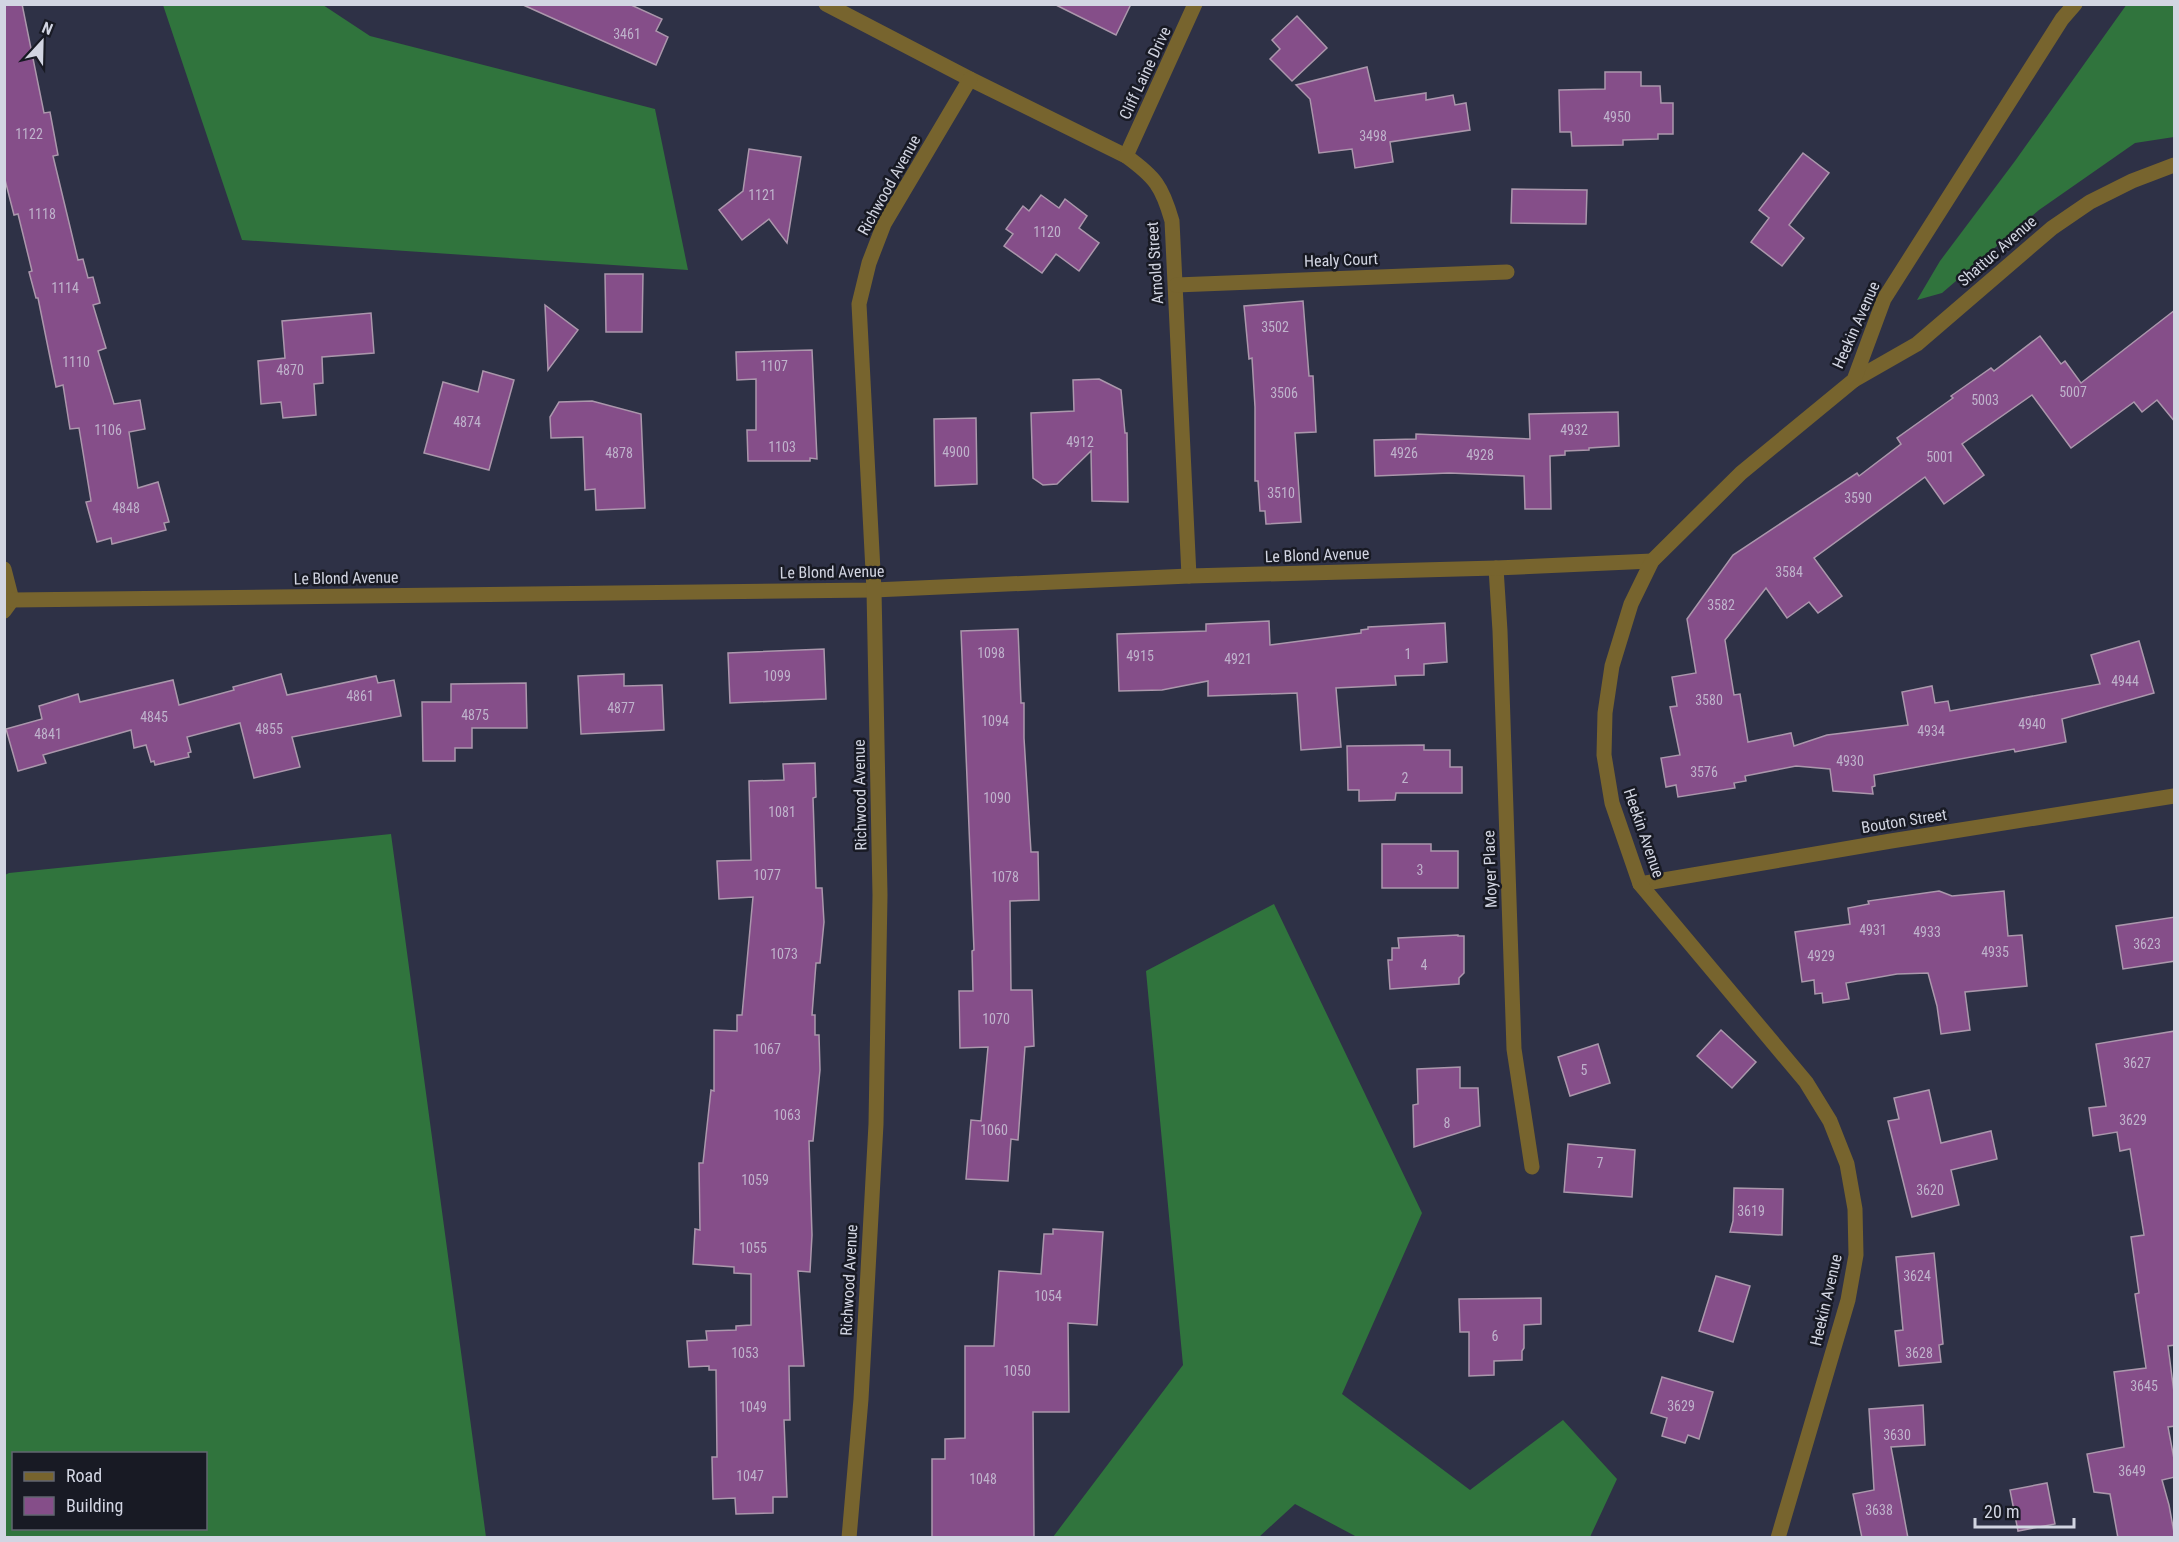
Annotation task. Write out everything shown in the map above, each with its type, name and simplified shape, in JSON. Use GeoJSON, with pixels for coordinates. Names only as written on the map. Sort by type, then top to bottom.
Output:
{"type":"FeatureCollection","features":[{"type":"Feature","properties":{"kind":"street","name":"Arnold Street"},"geometry":{"type":"LineString","coordinates":[[826,4],[970,79],[1126,156],[1148,172],[1164,194],[1172,221],[1189,576]]}},
{"type":"Feature","properties":{"kind":"street","name":"Cliff Laine Drive"},"geometry":{"type":"LineString","coordinates":[[1126,156],[1195,4]]}},
{"type":"Feature","properties":{"kind":"street","name":"Heekin Avenue"},"geometry":{"type":"LineString","coordinates":[[1778,1538],[1848,1300],[1856,1255],[1855,1209],[1847,1164],[1830,1121],[1806,1082],[1640,884],[1612,803],[1604,755],[1605,713],[1612,666],[1631,604],[1652,561],[1741,473],[1854,380],[1884,299],[2062,19],[2075,4]]}},
{"type":"Feature","properties":{"kind":"street","name":"Richwood Avenue"},"geometry":{"type":"LineString","coordinates":[[849,1538],[861,1399],[876,1124],[880,895],[874,590],[859,304],[869,263],[884,224],[970,79]]}},
{"type":"Feature","properties":{"kind":"street","name":"Shattuc Avenue"},"geometry":{"type":"LineString","coordinates":[[1854,380],[1917,344],[2052,228],[2090,202],[2132,181],[2175,165]]}},
{"type":"Feature","properties":{"kind":"street","name":"Healy Court"},"geometry":{"type":"LineString","coordinates":[[1176,285],[1507,272]]}},
{"type":"Feature","properties":{"kind":"street","name":"Le Blond Avenue"},"geometry":{"type":"LineString","coordinates":[[8,606],[874,590],[1189,576],[1496,568],[1652,561]]}},
{"type":"Feature","properties":{"kind":"street","name":"Moyer Place"},"geometry":{"type":"LineString","coordinates":[[1496,568],[1514,1049],[1532,1167]]}},
{"type":"Feature","properties":{"kind":"street"},"geometry":{"type":"LineString","coordinates":[[4,569],[8,606]]}},
{"type":"Feature","properties":{"kind":"street","name":"Bouton Street"},"geometry":{"type":"LineString","coordinates":[[1640,884],[1902,839],[2175,796]]}},
{"type":"Feature","properties":{"kind":"green space"},"geometry":{"type":"Polygon","coordinates":[[[2127,4],[2174,5],[2174,137],[2135,143],[2039,210],[1942,293],[1917,300],[1940,261],[2015,161],[2127,4]]]}},
{"type":"Feature","properties":{"kind":"green space"},"geometry":{"type":"Polygon","coordinates":[[[163,5],[323,5],[370,36],[655,109],[688,270],[242,240],[163,5]]]}},
{"type":"Feature","properties":{"kind":"green space"},"geometry":{"type":"Polygon","coordinates":[[[391,834],[486,1537],[5,1537],[5,875],[391,834]]]}},
{"type":"Feature","properties":{"kind":"green space"},"geometry":{"type":"Polygon","coordinates":[[[1274,904],[1422,1213],[1342,1394],[1470,1490],[1563,1420],[1617,1479],[1590,1537],[1357,1537],[1295,1504],[1259,1537],[1053,1537],[1183,1365],[1146,971],[1274,904]]]}},
{"type":"Feature","properties":{"kind":"building"},"geometry":{"type":"Polygon","coordinates":[[[4,4],[22,4],[44,113],[50,112],[58,155],[53,156],[78,260],[83,259],[88,278],[93,277],[100,303],[93,305],[106,348],[98,351],[114,404],[140,400],[145,429],[129,432],[138,488],[158,482],[169,522],[164,523],[166,530],[112,544],[111,538],[97,542],[86,502],[91,501],[79,428],[70,429],[63,385],[56,387],[18,214],[14,215],[4,176],[4,4]]]}},
{"type":"Feature","properties":{"kind":"building"},"geometry":{"type":"Polygon","coordinates":[[[521,4],[629,4],[662,19],[656,31],[668,37],[656,65],[521,4]]]}},
{"type":"Feature","properties":{"kind":"building"},"geometry":{"type":"Polygon","coordinates":[[[1054,4],[1131,4],[1116,35],[1054,4]]]}},
{"type":"Feature","properties":{"kind":"building"},"geometry":{"type":"Polygon","coordinates":[[[1297,16],[1327,48],[1292,81],[1270,59],[1280,49],[1272,40],[1297,16]]]}},
{"type":"Feature","properties":{"kind":"building"},"geometry":{"type":"Polygon","coordinates":[[[1367,67],[1375,101],[1426,93],[1426,100],[1453,95],[1455,105],[1466,103],[1470,130],[1390,142],[1393,162],[1355,168],[1352,149],[1319,153],[1310,99],[1296,85],[1367,67]]]}},
{"type":"Feature","properties":{"kind":"building"},"geometry":{"type":"Polygon","coordinates":[[[1605,72],[1641,72],[1641,86],[1660,86],[1661,103],[1673,103],[1673,134],[1658,134],[1658,139],[1623,140],[1623,145],[1572,146],[1571,132],[1560,132],[1559,90],[1605,89],[1605,72]]]}},
{"type":"Feature","properties":{"kind":"building"},"geometry":{"type":"Polygon","coordinates":[[[749,149],[801,157],[787,243],[769,219],[742,240],[719,210],[743,191],[749,149]]]}},
{"type":"Feature","properties":{"kind":"building"},"geometry":{"type":"Polygon","coordinates":[[[1803,153],[1829,173],[1789,225],[1804,238],[1782,266],[1751,242],[1769,218],[1759,210],[1803,153]]]}},
{"type":"Feature","properties":{"kind":"building"},"geometry":{"type":"Polygon","coordinates":[[[1512,189],[1587,190],[1586,224],[1511,223],[1512,189]]]}},
{"type":"Feature","properties":{"kind":"building"},"geometry":{"type":"Polygon","coordinates":[[[1041,195],[1059,208],[1065,199],[1087,216],[1079,228],[1099,243],[1079,271],[1056,254],[1042,273],[1004,246],[1013,234],[1006,229],[1023,206],[1029,211],[1041,195]]]}},
{"type":"Feature","properties":{"kind":"building"},"geometry":{"type":"Polygon","coordinates":[[[605,274],[643,274],[642,332],[606,332],[605,274]]]}},
{"type":"Feature","properties":{"kind":"building"},"geometry":{"type":"Polygon","coordinates":[[[1303,301],[1309,376],[1313,376],[1316,432],[1295,433],[1301,522],[1266,524],[1265,511],[1260,511],[1258,481],[1255,481],[1255,407],[1252,358],[1249,359],[1244,306],[1303,301]]]}},
{"type":"Feature","properties":{"kind":"building"},"geometry":{"type":"Polygon","coordinates":[[[545,305],[578,330],[548,370],[545,305]]]}},
{"type":"Feature","properties":{"kind":"building"},"geometry":{"type":"Polygon","coordinates":[[[2175,310],[2175,422],[2157,400],[2142,412],[2134,402],[2071,448],[2032,395],[1962,444],[1984,475],[1944,504],[1925,477],[1814,558],[1842,596],[1818,613],[1809,602],[1787,618],[1766,588],[1725,640],[1734,695],[1740,694],[1748,742],[1791,733],[1794,746],[1827,735],[1908,725],[1902,692],[1932,686],[1935,703],[1948,701],[1950,711],[2100,684],[2091,655],[2139,641],[2154,693],[2062,719],[2066,742],[2015,752],[2014,749],[1874,775],[1873,794],[1833,791],[1830,769],[1796,766],[1745,776],[1746,781],[1734,783],[1735,788],[1678,797],[1676,785],[1666,787],[1661,758],[1680,755],[1670,707],[1677,706],[1672,677],[1696,673],[1687,619],[1733,555],[1857,473],[1859,476],[1901,444],[1897,438],[1953,398],[1951,396],[1991,368],[1994,371],[2040,336],[2061,364],[2065,361],[2081,383],[2175,310]]]}},
{"type":"Feature","properties":{"kind":"building"},"geometry":{"type":"Polygon","coordinates":[[[371,313],[374,353],[322,357],[323,383],[314,384],[316,415],[283,418],[281,402],[261,404],[258,361],[285,358],[282,321],[371,313]]]}},
{"type":"Feature","properties":{"kind":"building"},"geometry":{"type":"Polygon","coordinates":[[[812,350],[817,459],[748,461],[747,430],[756,430],[756,379],[737,380],[736,352],[812,350]]]}},
{"type":"Feature","properties":{"kind":"building"},"geometry":{"type":"Polygon","coordinates":[[[483,371],[514,380],[489,470],[424,453],[443,382],[478,392],[483,371]]]}},
{"type":"Feature","properties":{"kind":"building"},"geometry":{"type":"Polygon","coordinates":[[[1099,379],[1121,390],[1125,433],[1127,433],[1128,502],[1092,501],[1091,451],[1057,484],[1043,485],[1033,478],[1031,413],[1074,411],[1073,380],[1099,379]]]}},
{"type":"Feature","properties":{"kind":"building"},"geometry":{"type":"Polygon","coordinates":[[[592,401],[641,414],[645,508],[596,510],[595,489],[585,490],[583,437],[551,438],[550,417],[559,402],[592,401]]]}},
{"type":"Feature","properties":{"kind":"building"},"geometry":{"type":"Polygon","coordinates":[[[1618,412],[1619,446],[1565,451],[1565,455],[1550,456],[1551,509],[1525,509],[1524,476],[1449,473],[1375,476],[1374,440],[1416,439],[1416,434],[1530,439],[1529,414],[1618,412]]]}},
{"type":"Feature","properties":{"kind":"building"},"geometry":{"type":"Polygon","coordinates":[[[976,418],[977,484],[935,486],[934,419],[976,418]]]}},
{"type":"Feature","properties":{"kind":"building"},"geometry":{"type":"Polygon","coordinates":[[[1269,621],[1270,645],[1361,633],[1361,630],[1368,629],[1368,627],[1445,623],[1447,662],[1424,664],[1424,675],[1395,676],[1396,685],[1336,688],[1341,747],[1301,750],[1297,693],[1208,696],[1208,681],[1162,690],[1119,691],[1117,634],[1206,631],[1206,624],[1269,621]]]}},
{"type":"Feature","properties":{"kind":"building"},"geometry":{"type":"Polygon","coordinates":[[[1018,629],[1031,852],[1038,852],[1039,900],[1010,901],[1011,990],[1032,990],[1034,1046],[1025,1047],[1018,1140],[1011,1139],[1008,1181],[966,1179],[971,1120],[981,1121],[988,1047],[960,1048],[959,991],[973,991],[972,951],[974,950],[961,631],[1018,629]]]}},
{"type":"Feature","properties":{"kind":"building"},"geometry":{"type":"Polygon","coordinates":[[[824,649],[826,699],[730,703],[728,653],[824,649]]]}},
{"type":"Feature","properties":{"kind":"building"},"geometry":{"type":"Polygon","coordinates":[[[281,674],[287,695],[376,676],[378,683],[394,680],[401,716],[292,737],[300,767],[254,778],[240,723],[187,737],[191,752],[188,753],[189,757],[155,765],[154,761],[151,762],[146,745],[134,748],[131,730],[43,755],[46,763],[18,771],[6,729],[42,719],[39,706],[78,694],[80,702],[173,680],[179,705],[281,674]]]}},
{"type":"Feature","properties":{"kind":"building"},"geometry":{"type":"Polygon","coordinates":[[[624,674],[624,686],[662,685],[664,730],[581,734],[578,676],[624,674]]]}},
{"type":"Feature","properties":{"kind":"building"},"geometry":{"type":"Polygon","coordinates":[[[526,683],[527,728],[472,728],[472,748],[455,748],[455,761],[423,761],[422,702],[451,702],[451,684],[526,683]]]}},
{"type":"Feature","properties":{"kind":"building"},"geometry":{"type":"Polygon","coordinates":[[[1424,745],[1424,750],[1450,750],[1450,767],[1462,767],[1462,793],[1396,793],[1395,800],[1359,801],[1359,790],[1348,790],[1347,746],[1424,745]]]}},
{"type":"Feature","properties":{"kind":"building"},"geometry":{"type":"Polygon","coordinates":[[[815,763],[816,797],[813,798],[816,888],[822,888],[824,922],[820,963],[816,963],[812,1015],[815,1015],[815,1035],[819,1035],[820,1070],[813,1141],[809,1141],[812,1235],[810,1272],[798,1271],[804,1366],[789,1366],[790,1420],[784,1420],[787,1497],[773,1497],[773,1513],[736,1514],[735,1498],[713,1499],[712,1457],[717,1457],[716,1370],[709,1370],[709,1366],[689,1367],[687,1341],[707,1340],[706,1331],[736,1330],[736,1326],[751,1325],[751,1274],[734,1273],[734,1267],[693,1264],[695,1229],[700,1230],[699,1163],[703,1163],[711,1090],[714,1091],[714,1030],[737,1031],[737,1015],[742,1015],[753,897],[719,899],[717,861],[751,860],[749,781],[784,780],[783,764],[815,763]]]}},
{"type":"Feature","properties":{"kind":"building"},"geometry":{"type":"Polygon","coordinates":[[[1382,844],[1431,844],[1431,851],[1458,851],[1458,888],[1382,888],[1382,844]]]}},
{"type":"Feature","properties":{"kind":"building"},"geometry":{"type":"Polygon","coordinates":[[[1939,891],[1952,896],[2004,891],[2008,936],[2022,935],[2027,986],[1965,992],[1970,1030],[1941,1034],[1937,1006],[1928,973],[1897,974],[1846,983],[1849,999],[1823,1003],[1822,993],[1815,994],[1814,980],[1802,982],[1795,932],[1850,924],[1848,908],[1869,904],[1868,901],[1939,891]]]}},
{"type":"Feature","properties":{"kind":"building"},"geometry":{"type":"Polygon","coordinates":[[[2175,917],[2175,961],[2123,969],[2116,926],[2175,917]]]}},
{"type":"Feature","properties":{"kind":"building"},"geometry":{"type":"Polygon","coordinates":[[[1464,936],[1464,973],[1459,978],[1459,984],[1390,989],[1388,960],[1392,960],[1392,948],[1399,948],[1398,938],[1464,936]]]}},
{"type":"Feature","properties":{"kind":"building"},"geometry":{"type":"Polygon","coordinates":[[[1721,1030],[1756,1062],[1732,1088],[1697,1056],[1721,1030]]]}},
{"type":"Feature","properties":{"kind":"building"},"geometry":{"type":"Polygon","coordinates":[[[2175,1031],[2175,1345],[2168,1346],[2175,1400],[2175,1426],[2168,1427],[2175,1464],[2175,1477],[2162,1480],[2175,1538],[2118,1538],[2110,1494],[2094,1492],[2087,1454],[2124,1447],[2114,1372],[2146,1368],[2135,1294],[2139,1293],[2131,1237],[2144,1235],[2130,1149],[2120,1151],[2117,1132],[2093,1136],[2089,1108],[2106,1106],[2096,1044],[2175,1031]]]}},
{"type":"Feature","properties":{"kind":"building"},"geometry":{"type":"Polygon","coordinates":[[[1598,1044],[1610,1083],[1570,1096],[1558,1057],[1598,1044]]]}},
{"type":"Feature","properties":{"kind":"building"},"geometry":{"type":"Polygon","coordinates":[[[1460,1067],[1460,1088],[1478,1088],[1480,1126],[1414,1147],[1413,1105],[1418,1104],[1417,1069],[1460,1067]]]}},
{"type":"Feature","properties":{"kind":"building"},"geometry":{"type":"Polygon","coordinates":[[[1929,1090],[1941,1143],[1991,1131],[1997,1159],[1951,1170],[1959,1205],[1912,1217],[1888,1121],[1899,1119],[1894,1098],[1929,1090]]]}},
{"type":"Feature","properties":{"kind":"building"},"geometry":{"type":"Polygon","coordinates":[[[1568,1144],[1635,1150],[1632,1197],[1564,1192],[1568,1144]]]}},
{"type":"Feature","properties":{"kind":"building"},"geometry":{"type":"Polygon","coordinates":[[[1734,1188],[1783,1189],[1782,1235],[1730,1232],[1733,1221],[1734,1188]]]}},
{"type":"Feature","properties":{"kind":"building"},"geometry":{"type":"Polygon","coordinates":[[[1053,1229],[1103,1232],[1097,1325],[1068,1323],[1069,1412],[1033,1412],[1034,1538],[932,1538],[932,1459],[945,1459],[945,1439],[965,1438],[965,1346],[994,1346],[999,1271],[1041,1274],[1044,1234],[1053,1234],[1053,1229]]]}},
{"type":"Feature","properties":{"kind":"building"},"geometry":{"type":"Polygon","coordinates":[[[1934,1253],[1943,1344],[1939,1345],[1941,1362],[1899,1366],[1895,1331],[1903,1330],[1896,1257],[1934,1253]]]}},
{"type":"Feature","properties":{"kind":"building"},"geometry":{"type":"Polygon","coordinates":[[[1716,1276],[1750,1286],[1733,1342],[1699,1331],[1716,1276]]]}},
{"type":"Feature","properties":{"kind":"building"},"geometry":{"type":"Polygon","coordinates":[[[1541,1298],[1541,1324],[1524,1325],[1522,1360],[1494,1361],[1494,1375],[1469,1376],[1469,1332],[1460,1332],[1459,1299],[1541,1298]]]}},
{"type":"Feature","properties":{"kind":"building"},"geometry":{"type":"Polygon","coordinates":[[[1662,1377],[1713,1392],[1699,1439],[1688,1435],[1685,1443],[1662,1436],[1667,1418],[1651,1413],[1662,1377]]]}},
{"type":"Feature","properties":{"kind":"building"},"geometry":{"type":"Polygon","coordinates":[[[1923,1405],[1925,1445],[1891,1447],[1908,1538],[1862,1538],[1853,1494],[1874,1490],[1869,1409],[1923,1405]]]}},
{"type":"Feature","properties":{"kind":"building"},"geometry":{"type":"Polygon","coordinates":[[[2047,1483],[2055,1524],[2018,1531],[2010,1490],[2047,1483]]]}}]}
